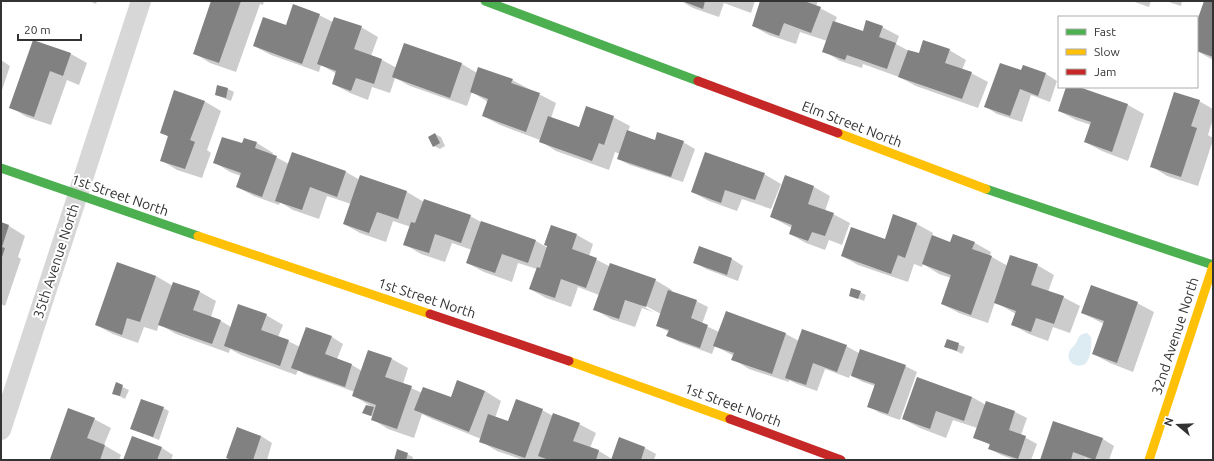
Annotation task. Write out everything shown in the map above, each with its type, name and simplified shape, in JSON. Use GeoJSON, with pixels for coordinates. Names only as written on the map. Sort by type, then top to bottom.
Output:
{"type":"FeatureCollection","features":[{"type":"Feature","properties":{"kind":"street","name":"35th Avenue North"},"geometry":{"type":"LineString","coordinates":[[1,430],[141,1]]}},
{"type":"Feature","properties":{"kind":"street","name":"Elm Street North"},"geometry":{"type":"LineString","coordinates":[[484,1],[978,186],[1213,266]]}},
{"type":"Feature","properties":{"kind":"street","name":"1st Street North"},"geometry":{"type":"LineString","coordinates":[[1,168],[561,358],[842,460]]}},
{"type":"Feature","properties":{"kind":"street","name":"32nd Avenue North"},"geometry":{"type":"LineString","coordinates":[[1149,460],[1213,266]]}},
{"type":"Feature","properties":{"kind":"shaded area"},"geometry":{"type":"Polygon","coordinates":[[[1087,333],[1091,337],[1091,351],[1089,359],[1085,364],[1079,366],[1073,364],[1068,356],[1070,351],[1080,336],[1087,333]]]}},
{"type":"Feature","properties":{"kind":"building"},"geometry":{"type":"Polygon","coordinates":[[[211,1],[241,1],[219,63],[193,54],[211,1]]]}},
{"type":"Feature","properties":{"kind":"building"},"geometry":{"type":"Polygon","coordinates":[[[682,1],[705,1],[703,9],[682,1]]]}},
{"type":"Feature","properties":{"kind":"building"},"geometry":{"type":"Polygon","coordinates":[[[760,1],[804,1],[821,7],[811,33],[784,23],[779,36],[752,26],[760,1]]]}},
{"type":"Feature","properties":{"kind":"building"},"geometry":{"type":"Polygon","coordinates":[[[1204,1],[1213,1],[1213,57],[1198,51],[1198,18],[1204,1]]]}},
{"type":"Feature","properties":{"kind":"building"},"geometry":{"type":"Polygon","coordinates":[[[293,4],[320,14],[302,64],[253,46],[263,17],[286,25],[293,4]]]}},
{"type":"Feature","properties":{"kind":"building"},"geometry":{"type":"Polygon","coordinates":[[[334,17],[362,26],[354,49],[382,59],[374,84],[356,78],[351,91],[332,84],[336,71],[317,64],[334,17]]]}},
{"type":"Feature","properties":{"kind":"building"},"geometry":{"type":"Polygon","coordinates":[[[866,20],[883,26],[879,37],[896,43],[887,69],[847,55],[845,60],[822,52],[833,21],[863,31],[866,20]]]}},
{"type":"Feature","properties":{"kind":"building"},"geometry":{"type":"Polygon","coordinates":[[[33,40],[71,53],[63,76],[50,71],[34,117],[9,108],[33,40]]]}},
{"type":"Feature","properties":{"kind":"building"},"geometry":{"type":"Polygon","coordinates":[[[923,40],[950,49],[945,63],[972,72],[962,99],[898,77],[908,50],[919,53],[923,40]]]}},
{"type":"Feature","properties":{"kind":"building"},"geometry":{"type":"Polygon","coordinates":[[[404,43],[462,63],[450,98],[392,77],[404,43]]]}},
{"type":"Feature","properties":{"kind":"building"},"geometry":{"type":"Polygon","coordinates":[[[1000,63],[1021,70],[1023,65],[1046,73],[1038,96],[1020,89],[1010,116],[984,107],[1000,63]]]}},
{"type":"Feature","properties":{"kind":"building"},"geometry":{"type":"Polygon","coordinates":[[[478,67],[513,79],[511,83],[540,93],[526,132],[482,116],[488,99],[470,92],[478,67]]]}},
{"type":"Feature","properties":{"kind":"building"},"geometry":{"type":"Polygon","coordinates":[[[217,85],[228,88],[226,98],[215,95],[217,85]]]}},
{"type":"Feature","properties":{"kind":"building"},"geometry":{"type":"Polygon","coordinates":[[[1066,88],[1082,88],[1128,104],[1112,152],[1084,142],[1091,122],[1058,111],[1066,88]]]}},
{"type":"Feature","properties":{"kind":"building"},"geometry":{"type":"Polygon","coordinates":[[[174,90],[205,101],[190,140],[195,142],[185,169],[160,161],[168,136],[160,133],[174,90]]]}},
{"type":"Feature","properties":{"kind":"building"},"geometry":{"type":"Polygon","coordinates":[[[1174,92],[1200,100],[1191,126],[1197,128],[1181,177],[1150,167],[1174,92]]]}},
{"type":"Feature","properties":{"kind":"building"},"geometry":{"type":"Polygon","coordinates":[[[586,106],[614,116],[604,145],[599,143],[592,161],[539,142],[548,116],[579,127],[586,106]]]}},
{"type":"Feature","properties":{"kind":"building"},"geometry":{"type":"Polygon","coordinates":[[[627,130],[655,140],[657,132],[684,141],[671,177],[617,159],[627,130]]]}},
{"type":"Feature","properties":{"kind":"building"},"geometry":{"type":"Polygon","coordinates":[[[435,133],[440,143],[433,147],[428,137],[435,133]]]}},
{"type":"Feature","properties":{"kind":"building"},"geometry":{"type":"Polygon","coordinates":[[[222,137],[242,143],[244,138],[257,142],[255,148],[277,156],[262,197],[236,187],[241,173],[213,163],[222,137]]]}},
{"type":"Feature","properties":{"kind":"building"},"geometry":{"type":"Polygon","coordinates":[[[292,152],[346,171],[337,197],[310,187],[302,210],[275,201],[292,152]]]}},
{"type":"Feature","properties":{"kind":"building"},"geometry":{"type":"Polygon","coordinates":[[[705,152],[765,173],[755,200],[725,190],[721,203],[691,192],[705,152]]]}},
{"type":"Feature","properties":{"kind":"building"},"geometry":{"type":"Polygon","coordinates":[[[360,175],[407,191],[398,219],[377,212],[369,233],[343,224],[360,175]]]}},
{"type":"Feature","properties":{"kind":"building"},"geometry":{"type":"Polygon","coordinates":[[[785,175],[814,186],[808,204],[834,213],[825,236],[812,232],[808,241],[789,234],[792,225],[770,217],[785,175]]]}},
{"type":"Feature","properties":{"kind":"building"},"geometry":{"type":"Polygon","coordinates":[[[424,199],[471,215],[461,243],[435,234],[429,253],[403,245],[411,222],[415,223],[424,199]]]}},
{"type":"Feature","properties":{"kind":"building"},"geometry":{"type":"Polygon","coordinates":[[[893,214],[917,223],[905,258],[898,255],[891,274],[841,256],[851,227],[885,239],[893,214]]]}},
{"type":"Feature","properties":{"kind":"building"},"geometry":{"type":"Polygon","coordinates":[[[481,221],[536,240],[528,263],[502,254],[495,273],[466,263],[481,221]]]}},
{"type":"Feature","properties":{"kind":"building"},"geometry":{"type":"Polygon","coordinates":[[[1,222],[9,225],[2,247],[5,248],[1,260],[1,222]]]}},
{"type":"Feature","properties":{"kind":"building"},"geometry":{"type":"Polygon","coordinates":[[[551,225],[577,234],[572,249],[597,258],[586,288],[561,279],[555,298],[529,289],[537,267],[540,268],[547,246],[544,245],[551,225]]]}},
{"type":"Feature","properties":{"kind":"building"},"geometry":{"type":"Polygon","coordinates":[[[953,234],[975,242],[972,249],[992,256],[971,315],[941,304],[951,275],[922,264],[932,235],[950,242],[953,234]]]}},
{"type":"Feature","properties":{"kind":"building"},"geometry":{"type":"Polygon","coordinates":[[[699,246],[732,258],[727,275],[693,263],[699,246]]]}},
{"type":"Feature","properties":{"kind":"building"},"geometry":{"type":"Polygon","coordinates":[[[1010,255],[1038,264],[1031,285],[1064,296],[1054,324],[1036,318],[1031,332],[1011,325],[1016,311],[994,303],[1010,255]]]}},
{"type":"Feature","properties":{"kind":"building"},"geometry":{"type":"Polygon","coordinates":[[[117,262],[156,276],[140,322],[127,318],[122,335],[95,325],[117,262]]]}},
{"type":"Feature","properties":{"kind":"building"},"geometry":{"type":"Polygon","coordinates":[[[610,263],[656,279],[646,307],[625,300],[619,319],[593,310],[610,263]]]}},
{"type":"Feature","properties":{"kind":"building"},"geometry":{"type":"Polygon","coordinates":[[[173,282],[200,291],[193,310],[221,320],[212,344],[158,325],[173,282]]]}},
{"type":"Feature","properties":{"kind":"building"},"geometry":{"type":"Polygon","coordinates":[[[1091,285],[1138,302],[1117,363],[1092,354],[1104,321],[1081,313],[1091,285]]]}},
{"type":"Feature","properties":{"kind":"building"},"geometry":{"type":"Polygon","coordinates":[[[851,288],[861,291],[858,299],[849,296],[851,288]]]}},
{"type":"Feature","properties":{"kind":"building"},"geometry":{"type":"Polygon","coordinates":[[[668,290],[697,300],[691,318],[708,325],[700,348],[666,336],[669,330],[656,326],[668,290]]]}},
{"type":"Feature","properties":{"kind":"building"},"geometry":{"type":"Polygon","coordinates":[[[238,304],[267,314],[261,330],[289,340],[280,366],[224,346],[238,304]]]}},
{"type":"Feature","properties":{"kind":"building"},"geometry":{"type":"Polygon","coordinates":[[[726,311],[786,333],[772,374],[731,360],[734,353],[713,346],[726,311]]]}},
{"type":"Feature","properties":{"kind":"building"},"geometry":{"type":"Polygon","coordinates":[[[306,327],[332,336],[325,354],[352,364],[345,387],[291,368],[306,327]]]}},
{"type":"Feature","properties":{"kind":"building"},"geometry":{"type":"Polygon","coordinates":[[[802,329],[847,345],[837,372],[813,363],[806,385],[785,378],[802,329]]]}},
{"type":"Feature","properties":{"kind":"building"},"geometry":{"type":"Polygon","coordinates":[[[947,339],[959,343],[957,351],[944,347],[947,339]]]}},
{"type":"Feature","properties":{"kind":"building"},"geometry":{"type":"Polygon","coordinates":[[[860,349],[906,365],[888,414],[867,407],[875,384],[851,376],[860,349]]]}},
{"type":"Feature","properties":{"kind":"building"},"geometry":{"type":"Polygon","coordinates":[[[368,350],[392,358],[385,377],[412,386],[397,429],[371,420],[376,405],[352,396],[368,350]]]}},
{"type":"Feature","properties":{"kind":"building"},"geometry":{"type":"Polygon","coordinates":[[[917,377],[972,397],[964,421],[936,411],[930,429],[902,419],[917,377]]]}},
{"type":"Feature","properties":{"kind":"building"},"geometry":{"type":"Polygon","coordinates":[[[457,380],[485,391],[469,432],[414,410],[423,387],[451,397],[457,380]]]}},
{"type":"Feature","properties":{"kind":"building"},"geometry":{"type":"Polygon","coordinates":[[[116,382],[123,385],[120,396],[112,394],[116,382]]]}},
{"type":"Feature","properties":{"kind":"building"},"geometry":{"type":"Polygon","coordinates":[[[141,399],[164,407],[153,437],[130,429],[141,399]]]}},
{"type":"Feature","properties":{"kind":"building"},"geometry":{"type":"Polygon","coordinates":[[[516,399],[543,409],[525,458],[479,442],[488,414],[508,421],[516,399]]]}},
{"type":"Feature","properties":{"kind":"building"},"geometry":{"type":"Polygon","coordinates":[[[986,401],[1015,411],[1009,430],[1026,436],[1018,459],[988,449],[990,444],[973,438],[986,401]]]}},
{"type":"Feature","properties":{"kind":"building"},"geometry":{"type":"Polygon","coordinates":[[[366,405],[374,407],[371,416],[362,413],[366,405]]]}},
{"type":"Feature","properties":{"kind":"building"},"geometry":{"type":"Polygon","coordinates":[[[68,408],[95,418],[87,438],[105,445],[100,460],[50,459],[68,408]]]}},
{"type":"Feature","properties":{"kind":"building"},"geometry":{"type":"Polygon","coordinates":[[[553,413],[580,423],[573,441],[599,450],[596,460],[549,460],[538,456],[553,413]]]}},
{"type":"Feature","properties":{"kind":"building"},"geometry":{"type":"Polygon","coordinates":[[[1053,421],[1103,438],[1095,460],[1073,452],[1071,460],[1040,460],[1053,421]]]}},
{"type":"Feature","properties":{"kind":"building"},"geometry":{"type":"Polygon","coordinates":[[[237,427],[261,436],[253,460],[232,460],[226,458],[237,427]]]}},
{"type":"Feature","properties":{"kind":"building"},"geometry":{"type":"Polygon","coordinates":[[[132,436],[162,447],[157,460],[123,460],[132,436]]]}},
{"type":"Feature","properties":{"kind":"building"},"geometry":{"type":"Polygon","coordinates":[[[619,437],[645,447],[641,460],[611,460],[619,437]]]}},
{"type":"Feature","properties":{"kind":"building"},"geometry":{"type":"Polygon","coordinates":[[[397,449],[408,453],[406,460],[394,460],[397,449]]]}},
{"type":"Feature","properties":{"kind":"traffic: fast"},"geometry":{"type":"LineString","coordinates":[[485,1],[698,81]]}},
{"type":"Feature","properties":{"kind":"traffic: fast"},"geometry":{"type":"LineString","coordinates":[[1,168],[198,236]]}},
{"type":"Feature","properties":{"kind":"traffic: fast"},"geometry":{"type":"LineString","coordinates":[[986,189],[1213,265]]}},
{"type":"Feature","properties":{"kind":"traffic: slow"},"geometry":{"type":"LineString","coordinates":[[838,133],[986,189]]}},
{"type":"Feature","properties":{"kind":"traffic: slow"},"geometry":{"type":"LineString","coordinates":[[198,236],[430,314]]}},
{"type":"Feature","properties":{"kind":"traffic: slow"},"geometry":{"type":"LineString","coordinates":[[1149,460],[1213,266]]}},
{"type":"Feature","properties":{"kind":"traffic: slow"},"geometry":{"type":"LineString","coordinates":[[569,361],[730,419]]}},
{"type":"Feature","properties":{"kind":"traffic: jam"},"geometry":{"type":"LineString","coordinates":[[698,81],[838,133]]}},
{"type":"Feature","properties":{"kind":"traffic: jam"},"geometry":{"type":"LineString","coordinates":[[430,314],[569,361]]}},
{"type":"Feature","properties":{"kind":"traffic: jam"},"geometry":{"type":"LineString","coordinates":[[730,419],[841,460]]}}]}
